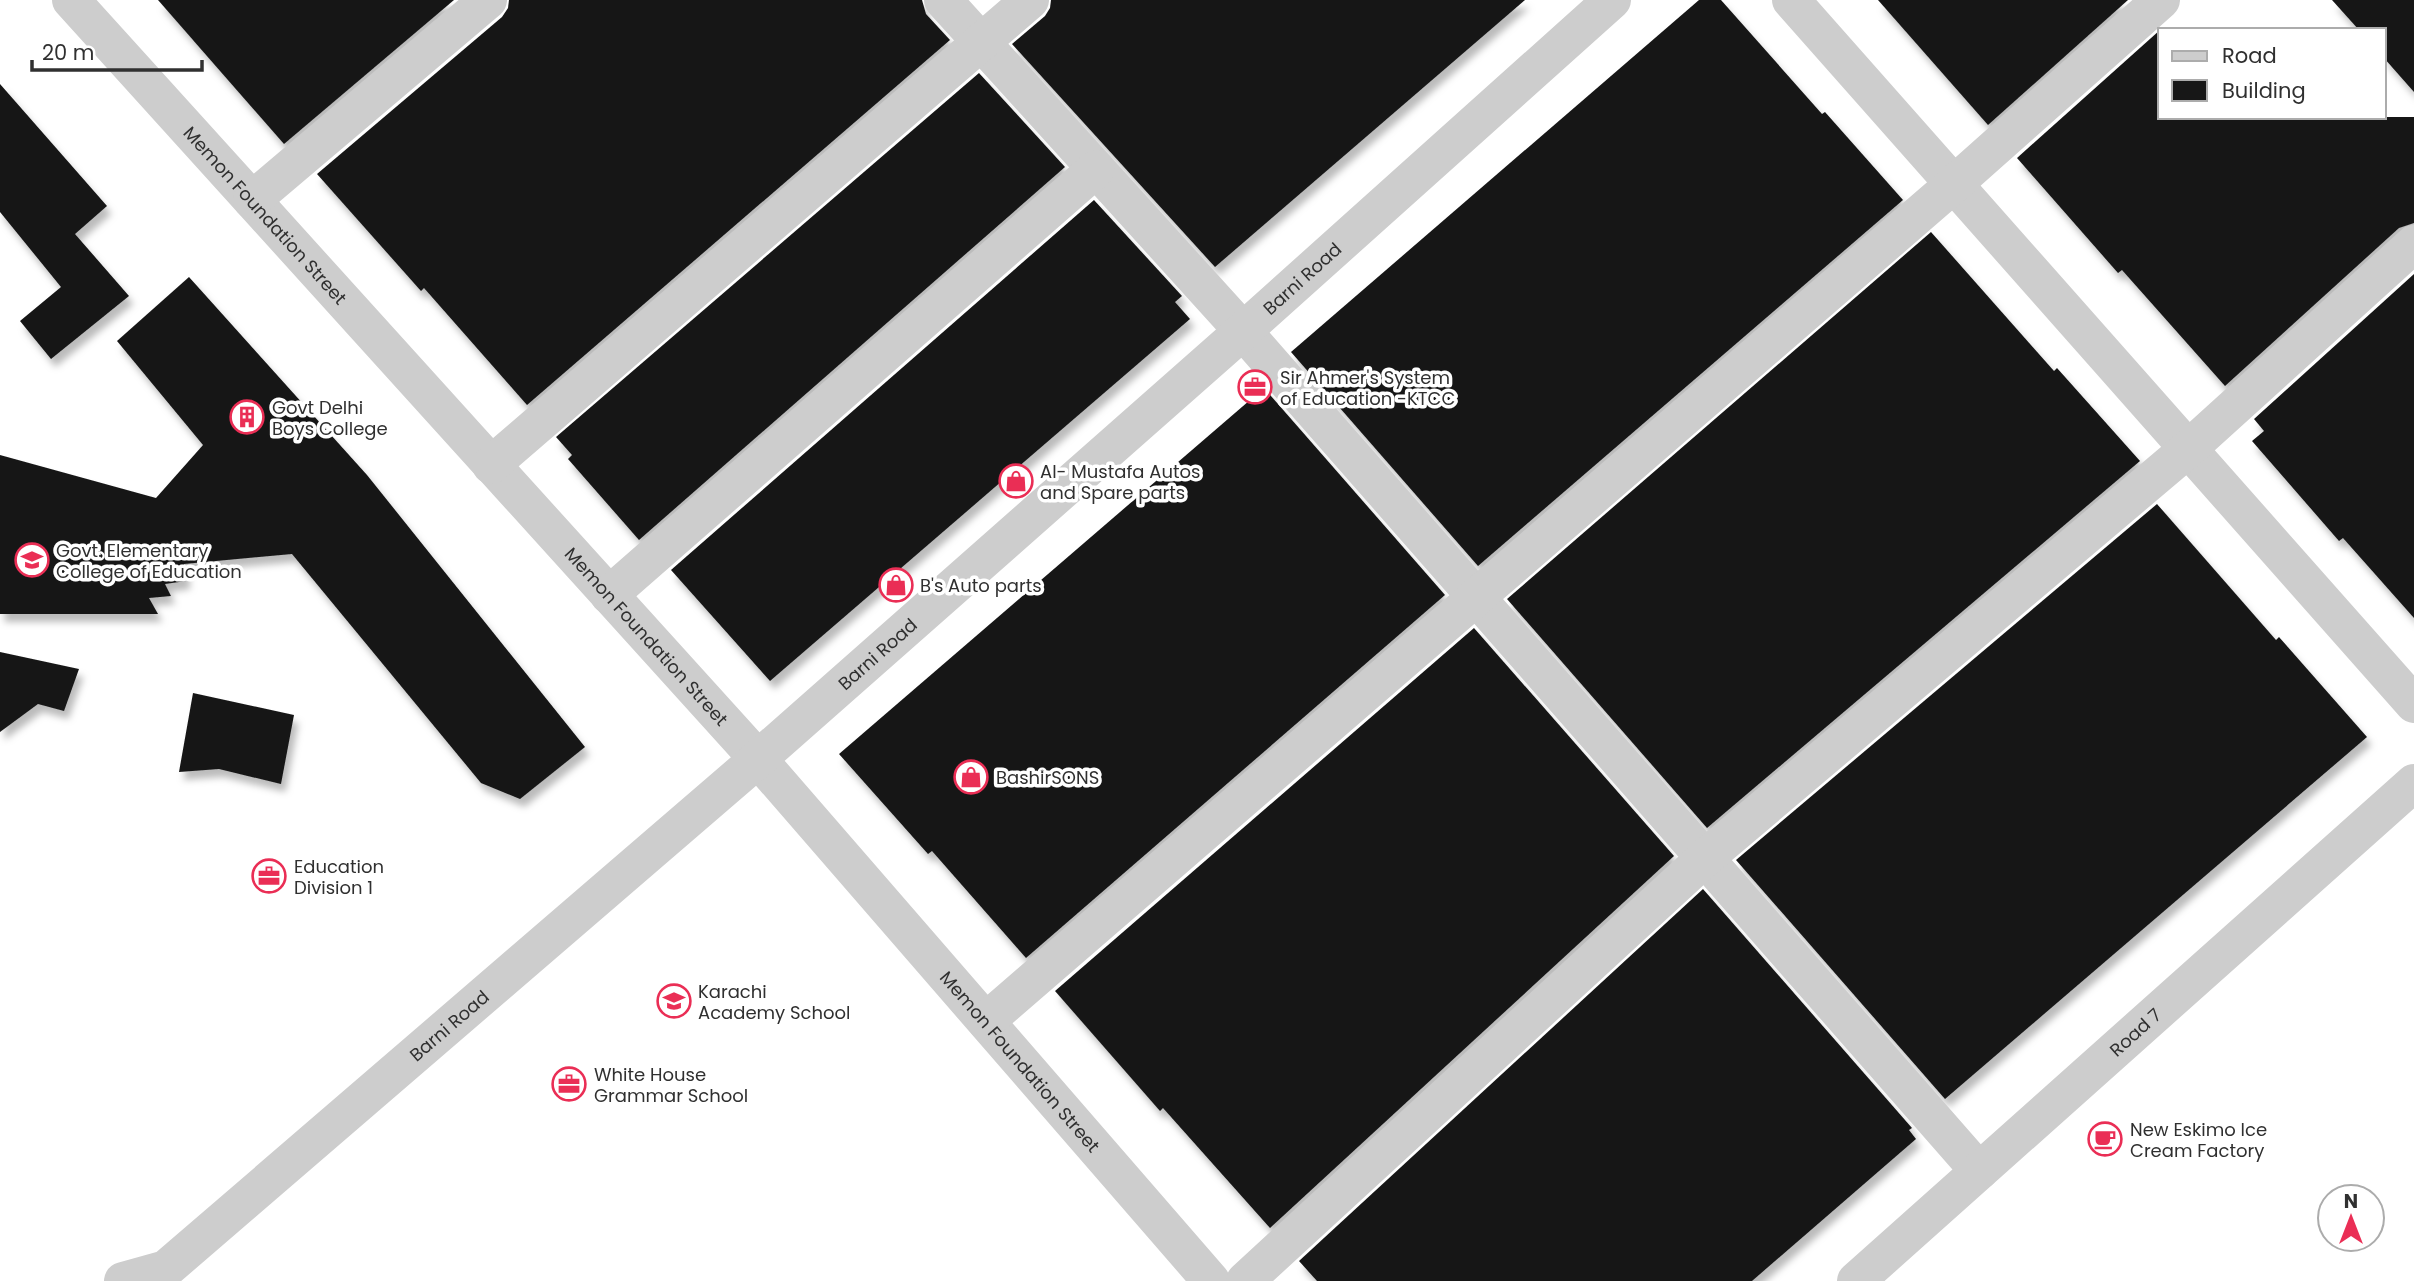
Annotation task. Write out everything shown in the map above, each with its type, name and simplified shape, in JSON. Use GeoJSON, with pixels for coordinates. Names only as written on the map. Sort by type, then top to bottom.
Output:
{"type":"FeatureCollection","features":[{"type":"Feature","properties":{"kind":"street","name":"Memon Foundation Street"},"geometry":{"type":"LineString","coordinates":[[71,0],[758,759],[1211,1281]]}},
{"type":"Feature","properties":{"kind":"street"},"geometry":{"type":"LineString","coordinates":[[252,200],[488,0]]}},
{"type":"Feature","properties":{"kind":"street"},"geometry":{"type":"LineString","coordinates":[[943,0],[1242,331],[1979,1171]]}},
{"type":"Feature","properties":{"kind":"street"},"geometry":{"type":"LineString","coordinates":[[491,465],[1030,0]]}},
{"type":"Feature","properties":{"kind":"street","name":"Barni Road"},"geometry":{"type":"LineString","coordinates":[[123,1281],[166,1269],[758,759],[1612,0]]}},
{"type":"Feature","properties":{"kind":"street"},"geometry":{"type":"LineString","coordinates":[[1791,0],[2414,704]]}},
{"type":"Feature","properties":{"kind":"street"},"geometry":{"type":"LineString","coordinates":[[986,1021],[1954,184],[2161,0]]}},
{"type":"Feature","properties":{"kind":"street"},"geometry":{"type":"LineString","coordinates":[[609,595],[1096,169]]}},
{"type":"Feature","properties":{"kind":"street"},"geometry":{"type":"LineString","coordinates":[[1245,1281],[1705,858],[2188,449],[2414,244]]}},
{"type":"Feature","properties":{"kind":"street","name":"Road 7"},"geometry":{"type":"LineString","coordinates":[[1856,1281],[2414,783]]}},
{"type":"Feature","properties":{"kind":"building"},"geometry":{"type":"Polygon","coordinates":[[[158,0],[454,0],[284,144],[158,0]]]}},
{"type":"Feature","properties":{"kind":"building"},"geometry":{"type":"Polygon","coordinates":[[[509,0],[922,0],[926,14],[950,40],[527,405],[424,288],[421,291],[317,174],[502,17],[508,8],[509,0]]]}},
{"type":"Feature","properties":{"kind":"building"},"geometry":{"type":"Polygon","coordinates":[[[1051,0],[1525,0],[1215,267],[1012,44],[1045,16],[1051,0]]]}},
{"type":"Feature","properties":{"kind":"building"},"geometry":{"type":"Polygon","coordinates":[[[1699,0],[1721,0],[1903,200],[1478,566],[1291,352],[1699,0]]]}},
{"type":"Feature","properties":{"kind":"building"},"geometry":{"type":"Polygon","coordinates":[[[1878,0],[2128,0],[1988,125],[1878,0]]]}},
{"type":"Feature","properties":{"kind":"building"},"geometry":{"type":"Polygon","coordinates":[[[2332,0],[2414,0],[2414,92],[2386,60],[2386,28],[2357,28],[2332,0]]]}},
{"type":"Feature","properties":{"kind":"building"},"geometry":{"type":"Polygon","coordinates":[[[2158,32],[2158,119],[2414,117],[2414,223],[2399,228],[2225,386],[2122,270],[2118,273],[2017,158],[2158,32]]]}},
{"type":"Feature","properties":{"kind":"building"},"geometry":{"type":"Polygon","coordinates":[[[979,73],[1065,167],[639,540],[568,459],[572,455],[556,437],[979,73]]]}},
{"type":"Feature","properties":{"kind":"building"},"geometry":{"type":"Polygon","coordinates":[[[0,84],[107,206],[75,234],[129,296],[51,359],[20,321],[61,287],[0,212],[0,84]]]}},
{"type":"Feature","properties":{"kind":"building"},"geometry":{"type":"Polygon","coordinates":[[[1094,200],[1182,296],[1175,302],[1190,319],[770,681],[671,570],[1094,200]]]}},
{"type":"Feature","properties":{"kind":"building"},"geometry":{"type":"Polygon","coordinates":[[[1931,232],[2054,371],[2057,368],[2140,461],[1707,828],[1507,599],[1931,232]]]}},
{"type":"Feature","properties":{"kind":"building"},"geometry":{"type":"Polygon","coordinates":[[[2414,274],[2414,618],[2343,538],[2339,541],[2252,441],[2264,431],[2254,419],[2414,274]]]}},
{"type":"Feature","properties":{"kind":"building","name":"Govt Delhi Boys College"},"geometry":{"type":"Polygon","coordinates":[[[189,277],[367,475],[585,747],[520,799],[481,783],[292,554],[184,564],[186,581],[165,584],[171,596],[149,598],[158,614],[0,614],[0,455],[156,498],[203,445],[117,341],[189,277]]]}},
{"type":"Feature","properties":{"kind":"building"},"geometry":{"type":"Polygon","coordinates":[[[1264,388],[1445,595],[1026,958],[932,851],[928,854],[839,754],[1264,388]]]}},
{"type":"Feature","properties":{"kind":"building"},"geometry":{"type":"Polygon","coordinates":[[[2157,504],[2276,640],[2279,637],[2367,737],[1945,1099],[1736,860],[2157,504]]]}},
{"type":"Feature","properties":{"kind":"building"},"geometry":{"type":"Polygon","coordinates":[[[1474,628],[1674,856],[1270,1228],[1163,1108],[1160,1111],[1055,991],[1474,628]]]}},
{"type":"Feature","properties":{"kind":"building"},"geometry":{"type":"Polygon","coordinates":[[[0,652],[79,669],[64,711],[38,704],[0,732],[0,652]]]}},
{"type":"Feature","properties":{"kind":"building"},"geometry":{"type":"Polygon","coordinates":[[[193,693],[294,715],[281,784],[219,769],[179,772],[193,693]]]}},
{"type":"Feature","properties":{"kind":"building"},"geometry":{"type":"Polygon","coordinates":[[[1703,889],[1912,1128],[1909,1130],[1916,1139],[1752,1281],[1317,1281],[1299,1261],[1703,889]]]}},
{"type":"Feature","properties":{"kind":"place","name":"Sir Ahmer's System of Education -KTCC"},"geometry":{"type":"Point","coordinates":[1255,387]}},
{"type":"Feature","properties":{"kind":"place","name":"Govt Delhi Boys College"},"geometry":{"type":"Point","coordinates":[247,417]}},
{"type":"Feature","properties":{"kind":"place","name":"Al- Mustafa Autos and Spare parts"},"geometry":{"type":"Point","coordinates":[1016,481]}},
{"type":"Feature","properties":{"kind":"place","name":"Govt. Elementary College of Education"},"geometry":{"type":"Point","coordinates":[32,560]}},
{"type":"Feature","properties":{"kind":"place","name":"B's Auto parts"},"geometry":{"type":"Point","coordinates":[896,585]}},
{"type":"Feature","properties":{"kind":"place","name":"BashirSONS"},"geometry":{"type":"Point","coordinates":[971,777]}},
{"type":"Feature","properties":{"kind":"place","name":"Education Division 1"},"geometry":{"type":"Point","coordinates":[269,876]}},
{"type":"Feature","properties":{"kind":"place","name":"Karachi Academy School"},"geometry":{"type":"Point","coordinates":[674,1001]}},
{"type":"Feature","properties":{"kind":"place","name":"White House Grammar School"},"geometry":{"type":"Point","coordinates":[569,1084]}},
{"type":"Feature","properties":{"kind":"place","name":"New Eskimo Ice Cream Factory"},"geometry":{"type":"Point","coordinates":[2105,1139]}}]}
